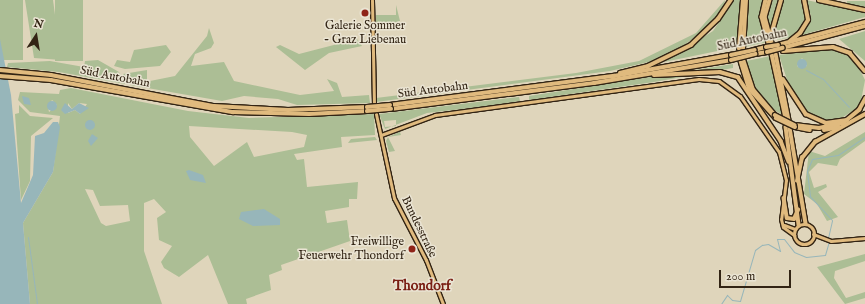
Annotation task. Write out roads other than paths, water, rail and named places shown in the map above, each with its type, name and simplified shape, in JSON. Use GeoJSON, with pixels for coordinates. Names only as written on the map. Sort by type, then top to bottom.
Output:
{"type":"FeatureCollection","features":[{"type":"Feature","properties":{"kind":"highway"},"geometry":{"type":"LineString","coordinates":[[614,76],[691,45],[718,19],[731,0]]}},
{"type":"Feature","properties":{"kind":"highway"},"geometry":{"type":"LineString","coordinates":[[743,0],[741,49],[746,0]]}},
{"type":"Feature","properties":{"kind":"highway"},"geometry":{"type":"LineString","coordinates":[[766,0],[762,17],[771,42]]}},
{"type":"Feature","properties":{"kind":"highway"},"geometry":{"type":"LineString","coordinates":[[770,0],[765,17],[771,42]]}},
{"type":"Feature","properties":{"kind":"highway"},"geometry":{"type":"LineString","coordinates":[[771,42],[781,0]]}},
{"type":"Feature","properties":{"kind":"highway"},"geometry":{"type":"LineString","coordinates":[[785,43],[798,36],[807,23],[809,12],[804,0]]}},
{"type":"Feature","properties":{"kind":"highway"},"geometry":{"type":"LineString","coordinates":[[818,0],[836,6],[865,10]]}},
{"type":"Feature","properties":{"kind":"highway"},"geometry":{"type":"LineString","coordinates":[[822,0],[827,3]]}},
{"type":"Feature","properties":{"kind":"highway","name":"Süd Autobahn"},"geometry":{"type":"LineString","coordinates":[[0,70],[124,91],[134,96],[255,113],[367,109],[645,75],[767,50],[785,43],[865,22]]}},
{"type":"Feature","properties":{"kind":"highway","name":"Süd Autobahn"},"geometry":{"type":"LineString","coordinates":[[782,49],[865,26]]}},
{"type":"Feature","properties":{"kind":"highway"},"geometry":{"type":"LineString","coordinates":[[774,53],[782,49],[833,47],[850,53],[865,71]]}},
{"type":"Feature","properties":{"kind":"highway","name":"Süd Autobahn"},"geometry":{"type":"LineString","coordinates":[[767,50],[774,53]]}},
{"type":"Feature","properties":{"kind":"highway"},"geometry":{"type":"LineString","coordinates":[[774,53],[783,79],[787,119],[774,53]]}},
{"type":"Feature","properties":{"kind":"highway","name":"Süd Autobahn"},"geometry":{"type":"LineString","coordinates":[[390,107],[731,58]]}},
{"type":"Feature","properties":{"kind":"highway"},"geometry":{"type":"LineString","coordinates":[[751,95],[742,61],[753,89],[775,117]]}},
{"type":"Feature","properties":{"kind":"highway"},"geometry":{"type":"LineString","coordinates":[[645,75],[726,73],[738,78],[751,95],[780,141],[789,162]]}},
{"type":"Feature","properties":{"kind":"highway","name":"Süd Autobahn"},"geometry":{"type":"LineString","coordinates":[[0,76],[133,91],[256,109],[367,109]]}},
{"type":"Feature","properties":{"kind":"highway"},"geometry":{"type":"LineString","coordinates":[[783,79],[806,114],[826,123],[847,120]]}},
{"type":"Feature","properties":{"kind":"highway"},"geometry":{"type":"LineString","coordinates":[[749,88],[775,117],[795,126],[823,130],[846,125]]}},
{"type":"Feature","properties":{"kind":"highway"},"geometry":{"type":"LineString","coordinates":[[795,126],[819,128],[847,120],[865,99]]}},
{"type":"Feature","properties":{"kind":"highway"},"geometry":{"type":"LineString","coordinates":[[797,181],[800,163],[807,149],[865,114]]}},
{"type":"Feature","properties":{"kind":"highway"},"geometry":{"type":"LineString","coordinates":[[799,225],[798,207],[789,162],[788,128],[806,224]]}},
{"type":"Feature","properties":{"kind":"highway"},"geometry":{"type":"LineString","coordinates":[[784,198],[788,219],[796,217],[798,207]]}},
{"type":"Feature","properties":{"kind":"main road"},"geometry":{"type":"LineString","coordinates":[[372,0],[374,103]]}},
{"type":"Feature","properties":{"kind":"main road"},"geometry":{"type":"LineString","coordinates":[[381,135],[435,115],[713,79],[735,91],[776,146],[785,173],[782,223],[801,243],[812,239],[832,240],[865,238]]}},
{"type":"Feature","properties":{"kind":"main road","name":"Bundesstraße"},"geometry":{"type":"LineString","coordinates":[[376,114],[397,208],[426,260],[443,304]]}},
{"type":"Feature","properties":{"kind":"main road"},"geometry":{"type":"LineString","coordinates":[[782,223],[795,229]]}},
{"type":"Feature","properties":{"kind":"main road"},"geometry":{"type":"LineString","coordinates":[[794,235],[795,229],[799,225],[806,224],[813,234],[823,239]]}},
{"type":"Feature","properties":{"kind":"main road"},"geometry":{"type":"LineString","coordinates":[[812,239],[813,234]]}},
{"type":"Feature","properties":{"kind":"water"},"geometry":{"type":"Polygon","coordinates":[[[0,39],[11,95],[21,203],[33,175],[35,136],[44,133],[53,122],[58,122],[60,127],[53,172],[23,223],[30,304],[0,304],[0,39]]]}},
{"type":"Feature","properties":{"kind":"water"},"geometry":{"type":"Polygon","coordinates":[[[800,59],[804,59],[806,60],[806,68],[800,69],[797,66],[797,62],[800,59]]]}},
{"type":"Feature","properties":{"kind":"water"},"geometry":{"type":"Polygon","coordinates":[[[22,96],[29,98],[31,105],[24,104],[22,96]]]}},
{"type":"Feature","properties":{"kind":"water"},"geometry":{"type":"Polygon","coordinates":[[[50,101],[54,101],[56,102],[56,110],[50,111],[47,108],[47,104],[50,101]]]}},
{"type":"Feature","properties":{"kind":"water"},"geometry":{"type":"Polygon","coordinates":[[[65,103],[72,109],[79,103],[89,108],[80,114],[75,110],[65,114],[61,110],[65,103]]]}},
{"type":"Feature","properties":{"kind":"water"},"geometry":{"type":"Polygon","coordinates":[[[88,120],[92,120],[94,121],[94,129],[88,130],[85,127],[85,123],[88,120]]]}},
{"type":"Feature","properties":{"kind":"water"},"geometry":{"type":"Polygon","coordinates":[[[92,134],[98,138],[91,146],[88,141],[92,134]]]}},
{"type":"Feature","properties":{"kind":"water"},"geometry":{"type":"Polygon","coordinates":[[[189,170],[203,175],[206,183],[190,180],[186,171],[189,170]]]}},
{"type":"Feature","properties":{"kind":"water"},"geometry":{"type":"Polygon","coordinates":[[[264,209],[280,219],[280,225],[253,226],[239,219],[241,212],[264,209]]]}},
{"type":"Feature","properties":{"kind":"waterway"},"geometry":{"type":"LineString","coordinates":[[806,70],[823,79],[849,107]]}},
{"type":"Feature","properties":{"kind":"waterway"},"geometry":{"type":"LineString","coordinates":[[828,238],[832,220],[810,196],[807,171],[812,159],[838,155],[865,137]]}},
{"type":"Feature","properties":{"kind":"waterway"},"geometry":{"type":"LineString","coordinates":[[28,237],[37,304]]}},
{"type":"Feature","properties":{"kind":"waterway"},"geometry":{"type":"LineString","coordinates":[[721,304],[727,295],[732,300],[740,301],[755,250],[762,245],[768,244],[780,251],[777,239],[784,239],[794,252],[806,257],[825,255],[829,241]]}},
{"type":"Feature","properties":{"kind":"place","name":"Galerie Sommer - Graz Liebenau"},"geometry":{"type":"Point","coordinates":[365,13]}},
{"type":"Feature","properties":{"kind":"place","name":"Freiwillige Feuerwehr Thondorf"},"geometry":{"type":"Point","coordinates":[412,249]}},
{"type":"Feature","properties":{"kind":"district","name":"Thondorf"},"geometry":{"type":"Point","coordinates":[422,286]}}]}
